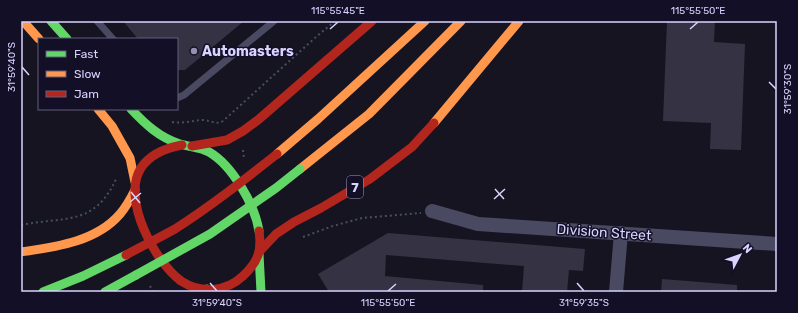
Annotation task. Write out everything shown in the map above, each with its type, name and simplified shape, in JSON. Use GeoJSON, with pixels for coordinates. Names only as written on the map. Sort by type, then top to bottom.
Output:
{"type":"FeatureCollection","features":[{"type":"Feature","properties":{"kind":"main road"},"geometry":{"type":"LineString","coordinates":[[23,21],[38,38]]}},
{"type":"Feature","properties":{"kind":"main road"},"geometry":{"type":"LineString","coordinates":[[51,21],[66,38]]}},
{"type":"Feature","properties":{"kind":"main road"},"geometry":{"type":"LineString","coordinates":[[192,146],[227,140],[243,131],[258,120],[372,21]]}},
{"type":"Feature","properties":{"kind":"main road"},"geometry":{"type":"LineString","coordinates":[[44,292],[83,276],[159,238],[245,180],[318,119],[425,21]]}},
{"type":"Feature","properties":{"kind":"main road"},"geometry":{"type":"LineString","coordinates":[[105,292],[210,234],[276,188],[369,114],[461,21]]}},
{"type":"Feature","properties":{"kind":"main road","name":"7"},"geometry":{"type":"LineString","coordinates":[[259,252],[276,234],[370,178],[412,147],[443,113],[520,21]]}},
{"type":"Feature","properties":{"kind":"main road"},"geometry":{"type":"LineString","coordinates":[[99,110],[112,126],[130,158],[135,186],[136,207],[144,230],[154,249],[170,272],[180,280],[199,288],[207,290],[224,289],[231,286],[252,267],[259,252]]}},
{"type":"Feature","properties":{"kind":"main road"},"geometry":{"type":"LineString","coordinates":[[132,110],[144,123],[160,136],[182,145],[192,146],[208,151],[218,158],[238,184],[252,208],[260,237],[259,252],[261,292]]}},
{"type":"Feature","properties":{"kind":"main road"},"geometry":{"type":"LineString","coordinates":[[21,252],[52,247],[83,239],[100,230],[118,216],[124,209],[135,186],[140,170],[154,155],[164,149],[182,145]]}},
{"type":"Feature","properties":{"kind":"street","name":"Division Street"},"geometry":{"type":"LineString","coordinates":[[432,211],[478,224],[777,244]]}},
{"type":"Feature","properties":{"kind":"street"},"geometry":{"type":"LineString","coordinates":[[616,292],[621,233]]}},
{"type":"Feature","properties":{"kind":"lane"},"geometry":{"type":"LineString","coordinates":[[97,21],[112,38]]}},
{"type":"Feature","properties":{"kind":"lane"},"geometry":{"type":"LineString","coordinates":[[178,98],[184,95],[274,21]]}},
{"type":"Feature","properties":{"kind":"path"},"geometry":{"type":"LineString","coordinates":[[170,122],[188,123],[205,120],[218,123],[227,118],[335,21]]}},
{"type":"Feature","properties":{"kind":"path"},"geometry":{"type":"LineString","coordinates":[[21,224],[72,218],[88,213],[103,199],[117,176]]}},
{"type":"Feature","properties":{"kind":"path"},"geometry":{"type":"LineString","coordinates":[[299,239],[332,226],[362,218],[397,214],[415,214],[432,211]]}},
{"type":"Feature","properties":{"kind":"building"},"geometry":{"type":"Polygon","coordinates":[[[123,21],[244,21],[185,70],[178,70],[178,38],[137,38],[123,21]]]}},
{"type":"Feature","properties":{"kind":"building"},"geometry":{"type":"Polygon","coordinates":[[[667,21],[715,21],[714,42],[745,44],[741,150],[710,149],[711,123],[663,121],[667,21]]]}},
{"type":"Feature","properties":{"kind":"building"},"geometry":{"type":"Polygon","coordinates":[[[388,233],[585,249],[583,271],[569,270],[567,292],[522,292],[524,266],[386,255],[385,276],[483,285],[483,292],[329,292],[318,274],[388,233]]]}},
{"type":"Feature","properties":{"kind":"building"},"geometry":{"type":"Polygon","coordinates":[[[662,279],[737,285],[737,292],[661,292],[662,279]]]}},
{"type":"Feature","properties":{"kind":"traffic: fast"},"geometry":{"type":"LineString","coordinates":[[51,21],[66,38]]}},
{"type":"Feature","properties":{"kind":"traffic: fast"},"geometry":{"type":"LineString","coordinates":[[132,110],[147,125],[166,138],[180,144],[206,150],[218,158],[234,176],[241,187],[253,210],[259,231]]}},
{"type":"Feature","properties":{"kind":"traffic: fast"},"geometry":{"type":"LineString","coordinates":[[136,275],[210,234],[276,188],[300,169]]}},
{"type":"Feature","properties":{"kind":"traffic: fast"},"geometry":{"type":"LineString","coordinates":[[259,254],[261,292]]}},
{"type":"Feature","properties":{"kind":"traffic: fast"},"geometry":{"type":"LineString","coordinates":[[43,292],[83,276],[126,255]]}},
{"type":"Feature","properties":{"kind":"traffic: fast"},"geometry":{"type":"LineString","coordinates":[[105,292],[136,275]]}},
{"type":"Feature","properties":{"kind":"traffic: slow"},"geometry":{"type":"LineString","coordinates":[[23,21],[38,38]]}},
{"type":"Feature","properties":{"kind":"traffic: slow"},"geometry":{"type":"LineString","coordinates":[[277,154],[318,119],[425,21]]}},
{"type":"Feature","properties":{"kind":"traffic: slow"},"geometry":{"type":"LineString","coordinates":[[300,169],[369,114],[461,21]]}},
{"type":"Feature","properties":{"kind":"traffic: slow"},"geometry":{"type":"LineString","coordinates":[[434,123],[519,21]]}},
{"type":"Feature","properties":{"kind":"traffic: slow"},"geometry":{"type":"LineString","coordinates":[[99,110],[112,126],[130,158],[135,182]]}},
{"type":"Feature","properties":{"kind":"traffic: slow"},"geometry":{"type":"LineString","coordinates":[[21,252],[74,242],[99,231],[120,214],[135,190]]}},
{"type":"Feature","properties":{"kind":"traffic: slow"},"geometry":{"type":"LineString","coordinates":[[198,292],[207,289]]}},
{"type":"Feature","properties":{"kind":"traffic: jam"},"geometry":{"type":"LineString","coordinates":[[192,146],[227,140],[243,131],[258,120],[372,21]]}},
{"type":"Feature","properties":{"kind":"traffic: jam"},"geometry":{"type":"LineString","coordinates":[[260,251],[276,234],[294,222],[370,179],[412,147],[434,123]]}},
{"type":"Feature","properties":{"kind":"traffic: jam"},"geometry":{"type":"LineString","coordinates":[[182,145],[164,150],[154,155],[141,168],[136,181],[135,196],[138,212],[144,229],[161,260],[171,272],[181,281],[197,288],[213,289],[229,285],[243,276],[258,256],[260,244],[259,231]]}},
{"type":"Feature","properties":{"kind":"traffic: jam"},"geometry":{"type":"LineString","coordinates":[[126,255],[175,229],[227,193],[277,154]]}},
{"type":"Feature","properties":{"kind":"place","name":"Automasters"},"geometry":{"type":"Point","coordinates":[194,51]}}]}
